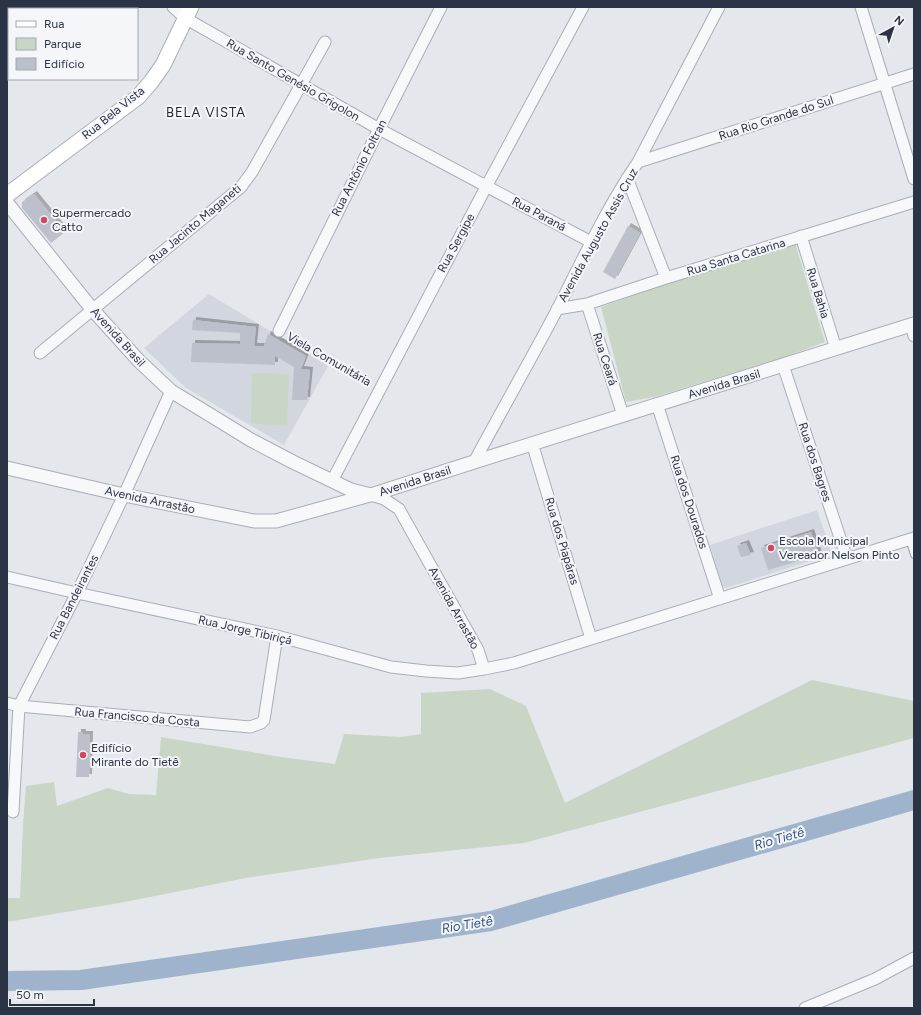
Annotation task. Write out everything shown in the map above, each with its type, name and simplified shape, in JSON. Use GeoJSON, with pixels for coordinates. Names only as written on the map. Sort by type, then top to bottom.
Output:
{"type":"FeatureCollection","features":[{"type":"Feature","properties":{"kind":"main road","name":"Rua Bela Vista"},"geometry":{"type":"LineString","coordinates":[[7,194],[138,97],[163,65],[188,13]]}},
{"type":"Feature","properties":{"kind":"street","name":"Rua Santo Genésio Grigolon"},"geometry":{"type":"LineString","coordinates":[[173,7],[188,13],[301,85],[486,187]]}},
{"type":"Feature","properties":{"kind":"street","name":"Rua Antônio Foltran"},"geometry":{"type":"LineString","coordinates":[[279,331],[441,7]]}},
{"type":"Feature","properties":{"kind":"street","name":"Rua Sergipe"},"geometry":{"type":"LineString","coordinates":[[332,481],[486,187],[583,7]]}},
{"type":"Feature","properties":{"kind":"street"},"geometry":{"type":"LineString","coordinates":[[860,7],[914,179]]}},
{"type":"Feature","properties":{"kind":"street","name":"Avenida Augusto Assis Cruz"},"geometry":{"type":"LineString","coordinates":[[474,462],[592,242],[627,178],[638,162],[718,8]]}},
{"type":"Feature","properties":{"kind":"street","name":"Rua Jacinto Maganeti"},"geometry":{"type":"LineString","coordinates":[[40,353],[241,187],[252,172],[325,42]]}},
{"type":"Feature","properties":{"kind":"street","name":"Rua Rio Grande do Sul"},"geometry":{"type":"LineString","coordinates":[[638,162],[914,74]]}},
{"type":"Feature","properties":{"kind":"street"},"geometry":{"type":"LineString","coordinates":[[627,178],[666,278]]}},
{"type":"Feature","properties":{"kind":"street","name":"Rua Paraná"},"geometry":{"type":"LineString","coordinates":[[486,187],[592,242]]}},
{"type":"Feature","properties":{"kind":"street","name":"Rua Santa Catarina"},"geometry":{"type":"LineString","coordinates":[[557,309],[587,304],[666,278],[914,202]]}},
{"type":"Feature","properties":{"kind":"street","name":"Avenida Brasil"},"geometry":{"type":"LineString","coordinates":[[7,203],[92,309],[138,361],[171,391],[251,440],[351,490],[371,495],[783,365],[913,328]]}},
{"type":"Feature","properties":{"kind":"street","name":"Rua Bahia"},"geometry":{"type":"LineString","coordinates":[[801,236],[836,349]]}},
{"type":"Feature","properties":{"kind":"street","name":"Rua Ceará"},"geometry":{"type":"LineString","coordinates":[[587,304],[623,415]]}},
{"type":"Feature","properties":{"kind":"street","name":"Rua dos Bagres"},"geometry":{"type":"LineString","coordinates":[[783,365],[847,559]]}},
{"type":"Feature","properties":{"kind":"street","name":"Rua Bandeirantes"},"geometry":{"type":"LineString","coordinates":[[13,812],[19,706],[77,593],[124,495],[171,391]]}},
{"type":"Feature","properties":{"kind":"street","name":"Rua dos Dourados"},"geometry":{"type":"LineString","coordinates":[[657,404],[720,599]]}},
{"type":"Feature","properties":{"kind":"street","name":"Rua dos Piapáras"},"geometry":{"type":"LineString","coordinates":[[532,443],[591,639]]}},
{"type":"Feature","properties":{"kind":"street","name":"Avenida Arrastão"},"geometry":{"type":"LineString","coordinates":[[7,468],[124,495],[254,521],[276,521],[371,495],[384,499],[399,509],[478,650],[484,670]]}},
{"type":"Feature","properties":{"kind":"street"},"geometry":{"type":"LineString","coordinates":[[484,670],[514,663],[911,539]]}},
{"type":"Feature","properties":{"kind":"street","name":"Rua Jorge Tibiriçá"},"geometry":{"type":"LineString","coordinates":[[7,576],[77,593],[277,636],[391,667],[426,672],[458,673],[484,670]]}},
{"type":"Feature","properties":{"kind":"street","name":"Rua Francisco da Costa"},"geometry":{"type":"LineString","coordinates":[[7,703],[19,706],[250,727],[261,723],[264,720],[277,636]]}},
{"type":"Feature","properties":{"kind":"street"},"geometry":{"type":"LineString","coordinates":[[805,1008],[875,978],[914,958]]}},
{"type":"Feature","properties":{"kind":"lane"},"geometry":{"type":"LineString","coordinates":[[911,539],[914,555]]}},
{"type":"Feature","properties":{"kind":"path","name":"Viela Comunitária"},"geometry":{"type":"LineString","coordinates":[[279,331],[380,388]]}},
{"type":"Feature","properties":{"kind":"shaded area"},"geometry":{"type":"Polygon","coordinates":[[[209,294],[328,366],[284,445],[186,388],[144,348],[209,294]]]}},
{"type":"Feature","properties":{"kind":"shaded area","name":"Escola Municipal Vereador Nelson Pinto"},"geometry":{"type":"Polygon","coordinates":[[[817,510],[831,551],[829,555],[726,588],[722,586],[710,545],[817,510]]]}},
{"type":"Feature","properties":{"kind":"green space"},"geometry":{"type":"Polygon","coordinates":[[[795,243],[825,342],[782,358],[654,397],[626,402],[601,307],[668,283],[795,243]]]}},
{"type":"Feature","properties":{"kind":"green space"},"geometry":{"type":"Polygon","coordinates":[[[252,373],[289,374],[287,426],[251,423],[252,373]]]}},
{"type":"Feature","properties":{"kind":"green space"},"geometry":{"type":"Polygon","coordinates":[[[812,680],[914,701],[914,738],[524,843],[379,858],[246,878],[119,903],[7,922],[7,898],[20,898],[26,786],[54,782],[57,806],[108,788],[129,794],[156,795],[161,737],[281,757],[335,764],[344,734],[401,737],[421,734],[421,693],[490,689],[526,706],[565,803],[812,680]]]}},
{"type":"Feature","properties":{"kind":"building","name":"Supermercado Catto"},"geometry":{"type":"Polygon","coordinates":[[[34,194],[65,232],[51,243],[22,208],[22,202],[34,194]]]}},
{"type":"Feature","properties":{"kind":"building"},"geometry":{"type":"Polygon","coordinates":[[[628,226],[640,233],[615,279],[603,272],[628,226]]]}},
{"type":"Feature","properties":{"kind":"building"},"geometry":{"type":"Polygon","coordinates":[[[193,320],[256,327],[254,346],[264,346],[268,334],[306,356],[301,369],[310,370],[307,400],[292,400],[294,367],[275,356],[275,365],[191,362],[192,343],[240,344],[240,333],[192,330],[193,320]]]}},
{"type":"Feature","properties":{"kind":"building"},"geometry":{"type":"Polygon","coordinates":[[[811,532],[819,555],[768,570],[761,548],[811,532]]]}},
{"type":"Feature","properties":{"kind":"building"},"geometry":{"type":"Polygon","coordinates":[[[746,543],[751,555],[741,557],[737,546],[746,543]]]}},
{"type":"Feature","properties":{"kind":"building","name":"Edifício Mirante do Tietê"},"geometry":{"type":"Polygon","coordinates":[[[78,732],[90,734],[89,777],[76,777],[78,732]]]}},
{"type":"Feature","properties":{"kind":"waterway","name":"Rio Tietê"},"geometry":{"type":"LineString","coordinates":[[7,981],[81,980],[491,921],[914,800]]}},
{"type":"Feature","properties":{"kind":"place","name":"Supermercado Catto"},"geometry":{"type":"Point","coordinates":[44,220]}},
{"type":"Feature","properties":{"kind":"place","name":"Escola Municipal Vereador Nelson Pinto"},"geometry":{"type":"Point","coordinates":[771,548]}},
{"type":"Feature","properties":{"kind":"place","name":"Edifício Mirante do Tietê"},"geometry":{"type":"Point","coordinates":[83,755]}},
{"type":"Feature","properties":{"kind":"district","name":"BELA VISTA"},"geometry":{"type":"Point","coordinates":[206,112]}}]}
